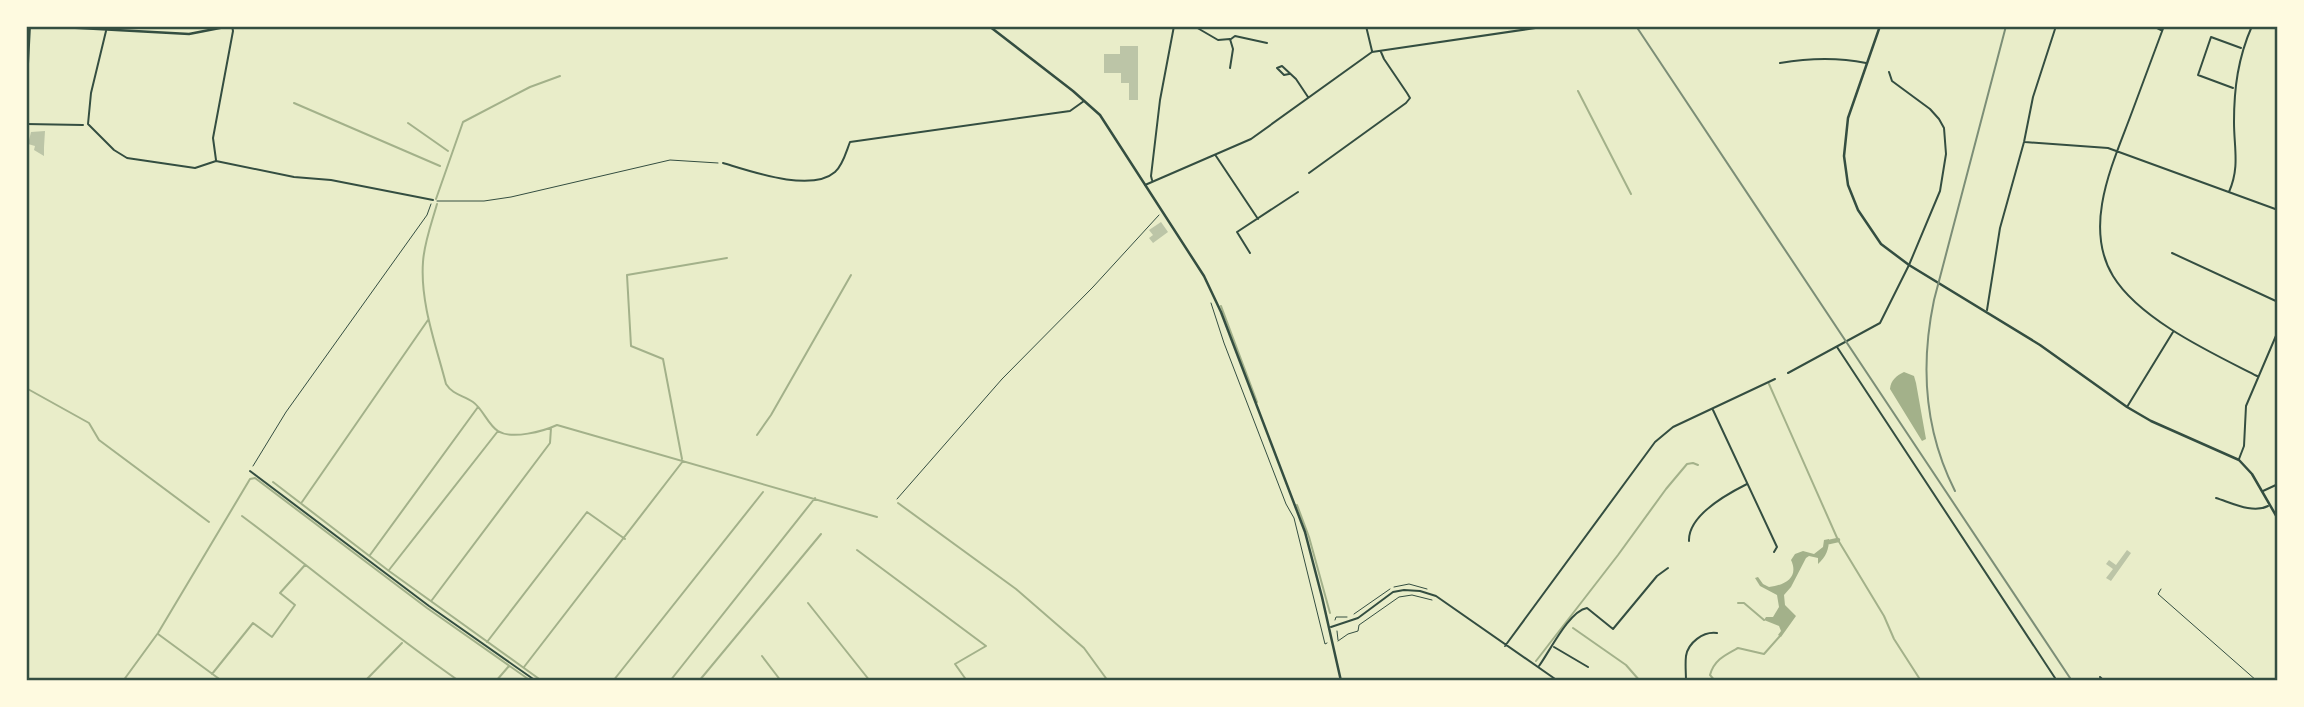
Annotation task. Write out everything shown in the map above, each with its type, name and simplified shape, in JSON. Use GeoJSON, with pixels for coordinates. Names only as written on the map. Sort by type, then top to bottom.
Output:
{"type":"FeatureCollection","features":[{"type":"Feature","properties":{"kind":"street"},"geometry":{"type":"LineString","coordinates":[[26,102],[30,26]]}},
{"type":"Feature","properties":{"kind":"street"},"geometry":{"type":"LineString","coordinates":[[43,26],[188,34],[231,26],[233,31],[213,138],[216,162]]}},
{"type":"Feature","properties":{"kind":"street"},"geometry":{"type":"LineString","coordinates":[[989,26],[1085,101],[1113,132],[1144,185],[1185,245],[1215,299],[1305,532],[1341,681]]}},
{"type":"Feature","properties":{"kind":"street"},"geometry":{"type":"LineString","coordinates":[[1152,181],[1150,176],[1160,100],[1174,26]]}},
{"type":"Feature","properties":{"kind":"street"},"geometry":{"type":"LineString","coordinates":[[1194,26],[1218,40],[1235,36],[1267,43]]}},
{"type":"Feature","properties":{"kind":"street"},"geometry":{"type":"LineString","coordinates":[[1366,26],[1372,52]]}},
{"type":"Feature","properties":{"kind":"street"},"geometry":{"type":"LineString","coordinates":[[1144,185],[1251,139],[1372,52],[1549,26]]}},
{"type":"Feature","properties":{"kind":"street"},"geometry":{"type":"LineString","coordinates":[[1880,26],[1852,102],[1844,134],[1844,156],[1848,185],[1858,210],[1881,244],[1909,265],[2062,360],[2127,407],[2151,421],[2239,460],[2247,467],[2278,519]]}},
{"type":"Feature","properties":{"kind":"street"},"geometry":{"type":"LineString","coordinates":[[1987,312],[2000,228],[2024,142],[2033,97],[2056,26]]}},
{"type":"Feature","properties":{"kind":"street"},"geometry":{"type":"LineString","coordinates":[[2153,26],[2163,28],[2118,151],[2102,207],[2100,232],[2105,258],[2123,290],[2143,308],[2173,331],[2257,376]]}},
{"type":"Feature","properties":{"kind":"street"},"geometry":{"type":"LineString","coordinates":[[2228,193],[2236,170],[2234,89],[2242,48],[2252,26]]}},
{"type":"Feature","properties":{"kind":"street"},"geometry":{"type":"LineString","coordinates":[[107,30],[91,93],[88,124],[114,150],[127,158],[195,168],[216,162],[295,177],[331,180],[433,200]]}},
{"type":"Feature","properties":{"kind":"street"},"geometry":{"type":"LineString","coordinates":[[2234,89],[2198,75],[2211,37],[2242,48]]}},
{"type":"Feature","properties":{"kind":"street"},"geometry":{"type":"LineString","coordinates":[[1230,39],[1233,49],[1230,68]]}},
{"type":"Feature","properties":{"kind":"street"},"geometry":{"type":"LineString","coordinates":[[1309,173],[1410,98],[1381,50]]}},
{"type":"Feature","properties":{"kind":"street"},"geometry":{"type":"LineString","coordinates":[[1780,63],[1833,58],[1867,64]]}},
{"type":"Feature","properties":{"kind":"street"},"geometry":{"type":"LineString","coordinates":[[1788,373],[1880,323],[1909,265],[1940,191],[1946,141],[1939,119],[1892,81],[1889,72]]}},
{"type":"Feature","properties":{"kind":"street"},"geometry":{"type":"LineString","coordinates":[[1289,74],[1309,98]]}},
{"type":"Feature","properties":{"kind":"street"},"geometry":{"type":"LineString","coordinates":[[723,163],[767,176],[797,181],[823,178],[836,172],[850,142],[1070,111],[1085,101]]}},
{"type":"Feature","properties":{"kind":"street"},"geometry":{"type":"LineString","coordinates":[[26,124],[83,125]]}},
{"type":"Feature","properties":{"kind":"street"},"geometry":{"type":"LineString","coordinates":[[2024,142],[2118,151],[2278,210]]}},
{"type":"Feature","properties":{"kind":"street"},"geometry":{"type":"LineString","coordinates":[[1216,156],[1258,219]]}},
{"type":"Feature","properties":{"kind":"street"},"geometry":{"type":"LineString","coordinates":[[1250,253],[1237,233],[1298,192]]}},
{"type":"Feature","properties":{"kind":"street"},"geometry":{"type":"LineString","coordinates":[[2172,253],[2278,302]]}},
{"type":"Feature","properties":{"kind":"street"},"geometry":{"type":"LineString","coordinates":[[2127,407],[2173,331]]}},
{"type":"Feature","properties":{"kind":"street"},"geometry":{"type":"LineString","coordinates":[[2239,460],[2244,446],[2246,406],[2278,331]]}},
{"type":"Feature","properties":{"kind":"street"},"geometry":{"type":"LineString","coordinates":[[1837,347],[2057,681]]}},
{"type":"Feature","properties":{"kind":"street"},"geometry":{"type":"LineString","coordinates":[[1505,646],[1655,442],[1674,427],[1775,379]]}},
{"type":"Feature","properties":{"kind":"street"},"geometry":{"type":"LineString","coordinates":[[1713,409],[1777,547],[1774,552]]}},
{"type":"Feature","properties":{"kind":"street"},"geometry":{"type":"LineString","coordinates":[[250,471],[429,606],[536,681]]}},
{"type":"Feature","properties":{"kind":"street"},"geometry":{"type":"LineString","coordinates":[[1689,541],[1689,532],[1712,503],[1748,484]]}},
{"type":"Feature","properties":{"kind":"street"},"geometry":{"type":"LineString","coordinates":[[2262,491],[2278,484]]}},
{"type":"Feature","properties":{"kind":"street"},"geometry":{"type":"LineString","coordinates":[[2216,498],[2253,509],[2261,510],[2269,506]]}},
{"type":"Feature","properties":{"kind":"street"},"geometry":{"type":"LineString","coordinates":[[1539,667],[1555,641],[1583,608],[1587,608],[1613,629],[1657,576],[1668,568]]}},
{"type":"Feature","properties":{"kind":"street"},"geometry":{"type":"LineString","coordinates":[[1329,627],[1358,618],[1393,592],[1420,592],[1439,599],[1558,681]]}},
{"type":"Feature","properties":{"kind":"street"},"geometry":{"type":"LineString","coordinates":[[1686,681],[1686,654],[1695,639],[1710,632],[1717,633]]}},
{"type":"Feature","properties":{"kind":"street"},"geometry":{"type":"LineString","coordinates":[[1553,646],[1588,667]]}},
{"type":"Feature","properties":{"kind":"street"},"geometry":{"type":"LineString","coordinates":[[2100,677],[2104,681]]}},
{"type":"Feature","properties":{"kind":"path"},"geometry":{"type":"LineString","coordinates":[[250,471],[286,412],[427,215],[433,200],[484,201],[511,197],[670,160],[723,163]]}},
{"type":"Feature","properties":{"kind":"path"},"geometry":{"type":"LineString","coordinates":[[897,499],[1002,379],[1162,212]]}},
{"type":"Feature","properties":{"kind":"path"},"geometry":{"type":"LineString","coordinates":[[1215,299],[1211,303],[1216,320],[1286,504],[1294,518],[1325,644]]}},
{"type":"Feature","properties":{"kind":"path"},"geometry":{"type":"LineString","coordinates":[[2161,589],[2158,594],[2257,681]]}},
{"type":"Feature","properties":{"kind":"path"},"geometry":{"type":"LineString","coordinates":[[1338,640],[1358,631],[1359,625],[1399,597],[1412,595],[1430,600],[1439,599]]}},
{"type":"Feature","properties":{"kind":"shaded area"},"geometry":{"type":"Polygon","coordinates":[[[1904,372],[1914,376],[1916,383],[1926,439],[1922,441],[1890,389],[1894,379],[1904,372]]]}},
{"type":"Feature","properties":{"kind":"shaded area"},"geometry":{"type":"Polygon","coordinates":[[[1829,539],[1823,559],[1818,564],[1818,558],[1806,558],[1784,595],[1785,605],[1796,616],[1781,637],[1778,635],[1781,631],[1779,626],[1764,620],[1766,617],[1773,617],[1779,607],[1777,595],[1760,586],[1755,578],[1758,577],[1769,587],[1786,582],[1792,575],[1791,560],[1795,554],[1803,551],[1814,554],[1823,547],[1824,540],[1829,539]]]}},
{"type":"Feature","properties":{"kind":"building"},"geometry":{"type":"Polygon","coordinates":[[[1120,46],[1138,46],[1138,100],[1129,100],[1129,83],[1121,83],[1121,73],[1104,73],[1104,54],[1120,54],[1120,46]]]}},
{"type":"Feature","properties":{"kind":"building"},"geometry":{"type":"Polygon","coordinates":[[[45,131],[44,156],[34,150],[35,146],[28,144],[31,132],[45,131]]]}},
{"type":"Feature","properties":{"kind":"building"},"geometry":{"type":"Polygon","coordinates":[[[1161,222],[1168,232],[1153,243],[1149,238],[1153,235],[1149,230],[1161,222]]]}},
{"type":"Feature","properties":{"kind":"building"},"geometry":{"type":"Polygon","coordinates":[[[2127,550],[2131,553],[2111,581],[2106,578],[2113,569],[2106,564],[2109,560],[2116,565],[2127,550]]]}},
{"type":"Feature","properties":{"kind":"waterway"},"geometry":{"type":"LineString","coordinates":[[436,199],[463,122],[530,87],[560,76]]}},
{"type":"Feature","properties":{"kind":"waterway"},"geometry":{"type":"LineString","coordinates":[[1578,91],[1631,194]]}},
{"type":"Feature","properties":{"kind":"waterway"},"geometry":{"type":"LineString","coordinates":[[294,103],[440,166]]}},
{"type":"Feature","properties":{"kind":"waterway"},"geometry":{"type":"LineString","coordinates":[[408,123],[448,151]]}},
{"type":"Feature","properties":{"kind":"waterway"},"geometry":{"type":"LineString","coordinates":[[437,204],[427,240],[423,277],[426,308],[446,384],[455,393],[477,405],[498,431],[519,435],[557,425],[877,517]]}},
{"type":"Feature","properties":{"kind":"waterway"},"geometry":{"type":"LineString","coordinates":[[682,459],[663,359],[631,346],[627,275],[727,258]]}},
{"type":"Feature","properties":{"kind":"waterway"},"geometry":{"type":"LineString","coordinates":[[757,435],[851,275]]}},
{"type":"Feature","properties":{"kind":"waterway"},"geometry":{"type":"LineString","coordinates":[[1221,306],[1257,402]]}},
{"type":"Feature","properties":{"kind":"waterway"},"geometry":{"type":"LineString","coordinates":[[302,502],[428,320]]}},
{"type":"Feature","properties":{"kind":"waterway"},"geometry":{"type":"LineString","coordinates":[[1769,384],[1838,540],[1921,681]]}},
{"type":"Feature","properties":{"kind":"waterway"},"geometry":{"type":"LineString","coordinates":[[26,388],[89,423],[99,440],[209,522]]}},
{"type":"Feature","properties":{"kind":"waterway"},"geometry":{"type":"LineString","coordinates":[[370,555],[478,407]]}},
{"type":"Feature","properties":{"kind":"waterway"},"geometry":{"type":"LineString","coordinates":[[432,600],[550,443],[551,428]]}},
{"type":"Feature","properties":{"kind":"waterway"},"geometry":{"type":"LineString","coordinates":[[389,570],[498,431]]}},
{"type":"Feature","properties":{"kind":"waterway"},"geometry":{"type":"LineString","coordinates":[[524,667],[683,461]]}},
{"type":"Feature","properties":{"kind":"waterway"},"geometry":{"type":"LineString","coordinates":[[1536,661],[1666,489],[1687,464],[1698,465]]}},
{"type":"Feature","properties":{"kind":"waterway"},"geometry":{"type":"LineString","coordinates":[[123,681],[158,633],[250,479],[255,478],[427,608],[531,681]]}},
{"type":"Feature","properties":{"kind":"waterway"},"geometry":{"type":"LineString","coordinates":[[273,482],[389,571],[542,681]]}},
{"type":"Feature","properties":{"kind":"waterway"},"geometry":{"type":"LineString","coordinates":[[613,681],[763,492]]}},
{"type":"Feature","properties":{"kind":"waterway"},"geometry":{"type":"LineString","coordinates":[[670,681],[815,498]]}},
{"type":"Feature","properties":{"kind":"waterway"},"geometry":{"type":"LineString","coordinates":[[898,503],[1016,589],[1084,648],[1108,681]]}},
{"type":"Feature","properties":{"kind":"waterway"},"geometry":{"type":"LineString","coordinates":[[1297,505],[1309,537],[1330,613]]}},
{"type":"Feature","properties":{"kind":"waterway"},"geometry":{"type":"LineString","coordinates":[[487,642],[587,512],[625,539]]}},
{"type":"Feature","properties":{"kind":"waterway"},"geometry":{"type":"LineString","coordinates":[[242,516],[459,681]]}},
{"type":"Feature","properties":{"kind":"waterway"},"geometry":{"type":"LineString","coordinates":[[699,681],[821,534]]}},
{"type":"Feature","properties":{"kind":"waterway"},"geometry":{"type":"LineString","coordinates":[[1829,542],[1838,540]]}},
{"type":"Feature","properties":{"kind":"waterway"},"geometry":{"type":"LineString","coordinates":[[857,550],[986,646],[955,664],[967,681]]}},
{"type":"Feature","properties":{"kind":"waterway"},"geometry":{"type":"LineString","coordinates":[[212,674],[253,623],[272,637],[295,605],[280,593],[305,565]]}},
{"type":"Feature","properties":{"kind":"waterway"},"geometry":{"type":"LineString","coordinates":[[808,603],[870,681]]}},
{"type":"Feature","properties":{"kind":"waterway"},"geometry":{"type":"LineString","coordinates":[[1738,603],[1744,603],[1764,620]]}},
{"type":"Feature","properties":{"kind":"waterway"},"geometry":{"type":"LineString","coordinates":[[1573,628],[1626,665],[1640,681]]}},
{"type":"Feature","properties":{"kind":"waterway"},"geometry":{"type":"LineString","coordinates":[[158,634],[222,681]]}},
{"type":"Feature","properties":{"kind":"waterway"},"geometry":{"type":"LineString","coordinates":[[1715,681],[1710,675],[1724,656],[1738,648],[1764,654],[1780,636]]}},
{"type":"Feature","properties":{"kind":"waterway"},"geometry":{"type":"LineString","coordinates":[[365,681],[402,643]]}},
{"type":"Feature","properties":{"kind":"waterway"},"geometry":{"type":"LineString","coordinates":[[762,656],[781,681]]}},
{"type":"Feature","properties":{"kind":"waterway"},"geometry":{"type":"LineString","coordinates":[[496,681],[509,666]]}},
{"type":"Feature","properties":{"kind":"railway"},"geometry":{"type":"LineString","coordinates":[[1636,26],[2072,681]]}},
{"type":"Feature","properties":{"kind":"railway"},"geometry":{"type":"LineString","coordinates":[[1955,491],[1937,445],[1931,421],[1926,374],[1927,350],[1934,300],[2006,26]]}}]}
